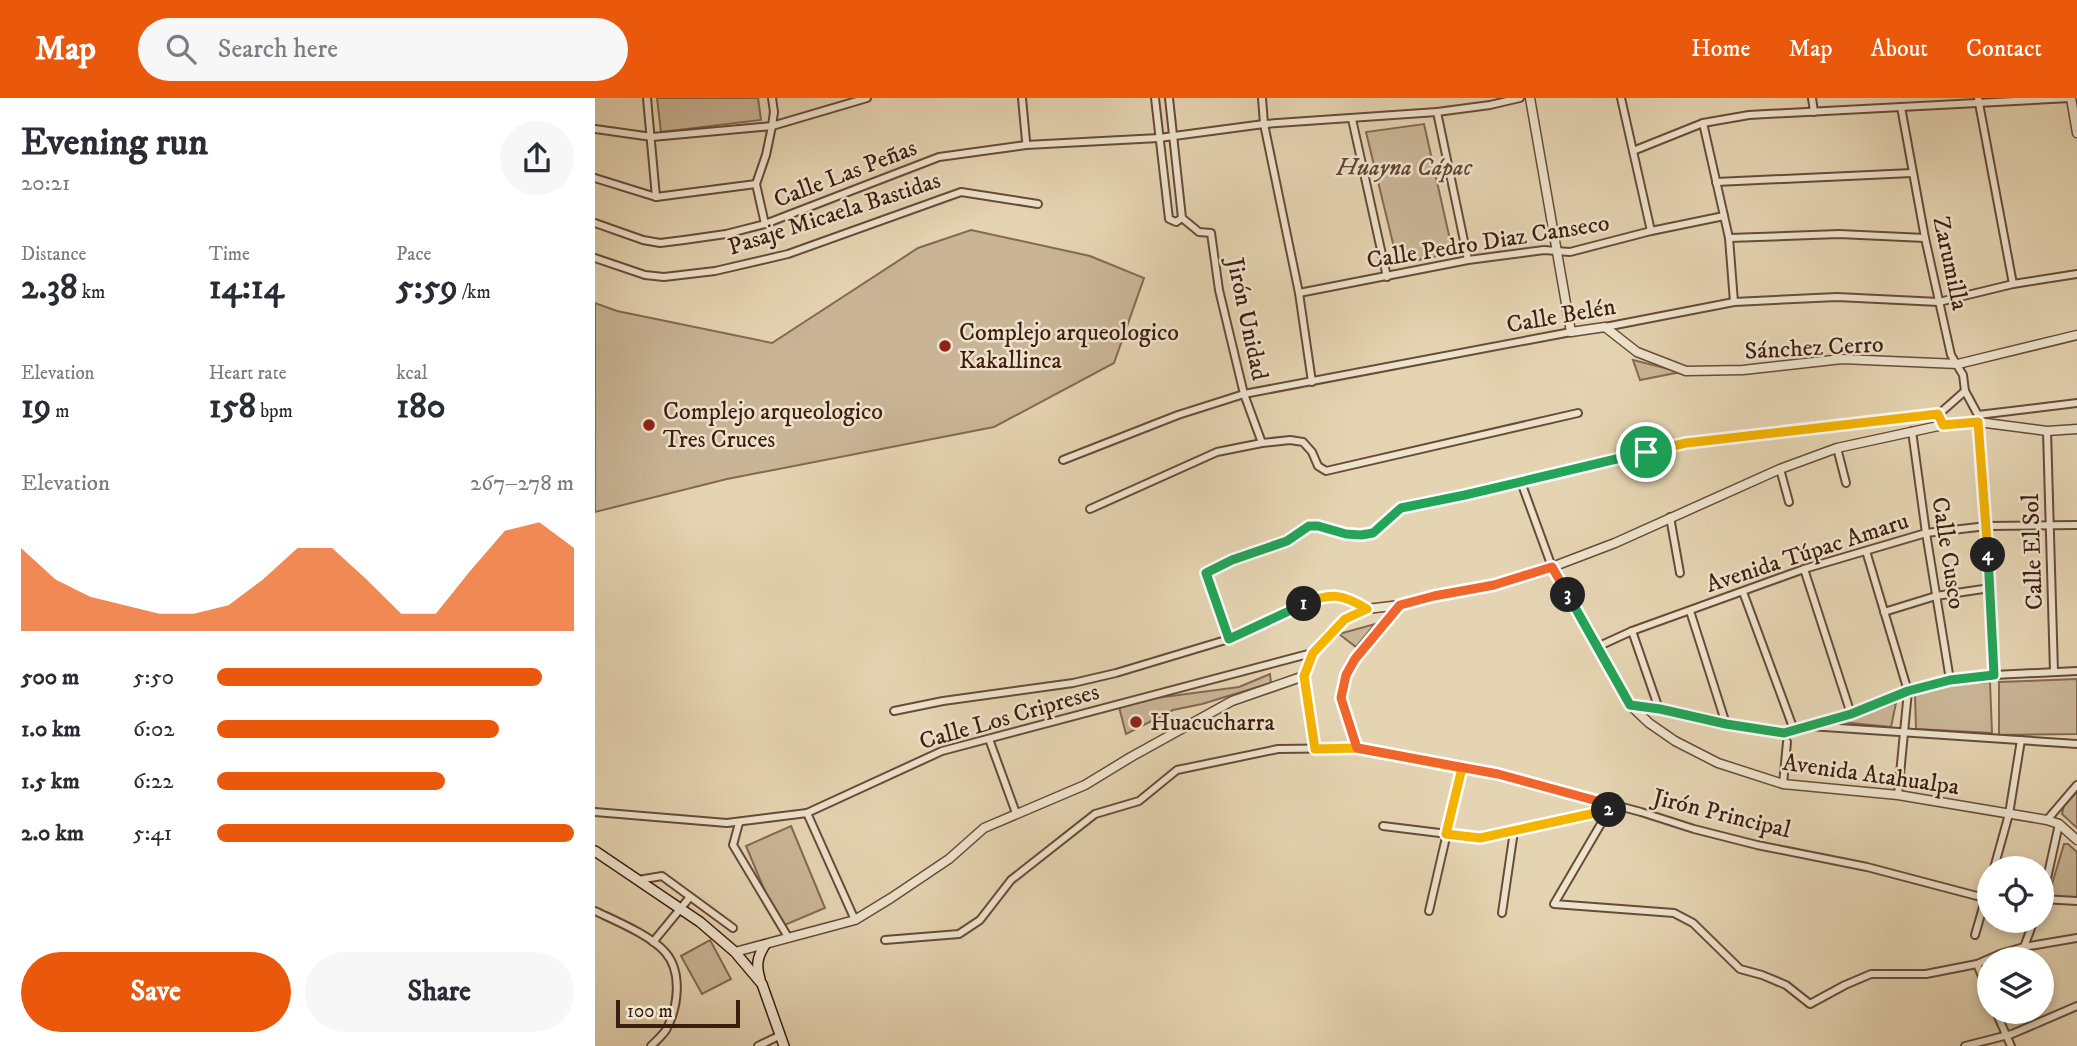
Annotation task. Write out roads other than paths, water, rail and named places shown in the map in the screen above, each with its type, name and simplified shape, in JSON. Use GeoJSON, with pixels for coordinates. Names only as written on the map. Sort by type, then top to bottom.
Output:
{"type":"FeatureCollection","features":[{"type":"Feature","properties":{"kind":"main road"},"geometry":{"type":"LineString","coordinates":[[595,851],[716,933],[762,984]]}},
{"type":"Feature","properties":{"kind":"main road"},"geometry":{"type":"LineString","coordinates":[[765,945],[759,953],[757,966],[784,1046]]}},
{"type":"Feature","properties":{"kind":"street"},"geometry":{"type":"LineString","coordinates":[[647,98],[656,197]]}},
{"type":"Feature","properties":{"kind":"street"},"geometry":{"type":"LineString","coordinates":[[765,223],[756,184],[772,126],[772,98]]}},
{"type":"Feature","properties":{"kind":"street"},"geometry":{"type":"LineString","coordinates":[[595,129],[652,138],[772,126],[867,98]]}},
{"type":"Feature","properties":{"kind":"street"},"geometry":{"type":"LineString","coordinates":[[1023,98],[1026,141]]}},
{"type":"Feature","properties":{"kind":"street"},"geometry":{"type":"LineString","coordinates":[[1155,98],[1169,219],[1176,222],[1182,218],[1169,98]]}},
{"type":"Feature","properties":{"kind":"street"},"geometry":{"type":"LineString","coordinates":[[1262,98],[1264,124],[1299,293],[1313,382]]}},
{"type":"Feature","properties":{"kind":"street","name":"Calle Las Peñas"},"geometry":{"type":"LineString","coordinates":[[595,223],[643,240],[660,243],[726,234],[765,223],[939,158],[1026,145],[1159,138],[1264,124],[1437,112],[1520,98]]}},
{"type":"Feature","properties":{"kind":"street"},"geometry":{"type":"LineString","coordinates":[[1530,98],[1571,332]]}},
{"type":"Feature","properties":{"kind":"street"},"geometry":{"type":"LineString","coordinates":[[1621,98],[1651,231]]}},
{"type":"Feature","properties":{"kind":"street"},"geometry":{"type":"LineString","coordinates":[[1812,98],[1814,111]]}},
{"type":"Feature","properties":{"kind":"street"},"geometry":{"type":"LineString","coordinates":[[1633,151],[1703,123],[1749,115],[1979,100],[2071,98],[2077,132]]}},
{"type":"Feature","properties":{"kind":"street"},"geometry":{"type":"LineString","coordinates":[[1979,100],[2013,284]]}},
{"type":"Feature","properties":{"kind":"street","name":"Zarumilla"},"geometry":{"type":"LineString","coordinates":[[1901,107],[1925,238],[1951,355],[1963,375],[1965,391],[1978,418]]}},
{"type":"Feature","properties":{"kind":"street"},"geometry":{"type":"LineString","coordinates":[[1437,112],[1468,260]]}},
{"type":"Feature","properties":{"kind":"street"},"geometry":{"type":"LineString","coordinates":[[1352,119],[1387,276]]}},
{"type":"Feature","properties":{"kind":"street"},"geometry":{"type":"LineString","coordinates":[[1703,123],[1729,239],[1734,302]]}},
{"type":"Feature","properties":{"kind":"street"},"geometry":{"type":"LineString","coordinates":[[1716,182],[1912,173]]}},
{"type":"Feature","properties":{"kind":"street"},"geometry":{"type":"LineString","coordinates":[[595,178],[656,197],[756,184]]}},
{"type":"Feature","properties":{"kind":"street","name":"Pasaje Micaela Bastidas"},"geometry":{"type":"LineString","coordinates":[[595,258],[645,275],[664,278],[715,271],[788,254],[961,192],[1038,204]]}},
{"type":"Feature","properties":{"kind":"street","name":"Calle Pedro Diaz Canseco"},"geometry":{"type":"LineString","coordinates":[[1299,293],[1468,260],[1544,250],[1570,252],[1724,216]]}},
{"type":"Feature","properties":{"kind":"street","name":"Jirón Unidad"},"geometry":{"type":"LineString","coordinates":[[1182,218],[1199,232],[1211,233],[1219,290],[1244,394],[1262,443]]}},
{"type":"Feature","properties":{"kind":"street"},"geometry":{"type":"LineString","coordinates":[[1729,239],[1839,234],[1925,238]]}},
{"type":"Feature","properties":{"kind":"street","name":"Calle Belén"},"geometry":{"type":"LineString","coordinates":[[1063,460],[1178,415],[1244,394],[1734,302],[1837,297],[1939,302],[2013,284],[2077,274]]}},
{"type":"Feature","properties":{"kind":"street","name":"Sánchez Cerro"},"geometry":{"type":"LineString","coordinates":[[1605,327],[1637,352],[1686,372],[1742,370],[1842,359],[1958,364],[2077,335]]}},
{"type":"Feature","properties":{"kind":"street"},"geometry":{"type":"LineString","coordinates":[[1229,639],[1206,573],[1232,560],[1287,541],[1309,526],[1346,534],[1373,533],[1401,508],[1686,443],[1938,414],[1965,391]]}},
{"type":"Feature","properties":{"kind":"street"},"geometry":{"type":"LineString","coordinates":[[1315,749],[1304,676],[1313,653],[1345,619],[1367,609],[1400,605],[1494,585],[1552,567],[1615,543],[1780,469],[1837,448],[1912,430],[2077,403]]}},
{"type":"Feature","properties":{"kind":"street"},"geometry":{"type":"LineString","coordinates":[[1090,509],[1217,452],[1262,443],[1290,440],[1303,442],[1312,452],[1318,466],[1326,471],[1578,413]]}},
{"type":"Feature","properties":{"kind":"street"},"geometry":{"type":"LineString","coordinates":[[1938,414],[1943,425]]}},
{"type":"Feature","properties":{"kind":"street"},"geometry":{"type":"LineString","coordinates":[[1978,418],[2047,431],[2077,429]]}},
{"type":"Feature","properties":{"kind":"street"},"geometry":{"type":"LineString","coordinates":[[1978,418],[1987,526],[1994,675]]}},
{"type":"Feature","properties":{"kind":"street","name":"Calle Cusco"},"geometry":{"type":"LineString","coordinates":[[1912,430],[1950,680]]}},
{"type":"Feature","properties":{"kind":"street","name":"Calle El Sol"},"geometry":{"type":"LineString","coordinates":[[2047,431],[2054,672]]}},
{"type":"Feature","properties":{"kind":"street"},"geometry":{"type":"LineString","coordinates":[[1837,448],[1846,483]]}},
{"type":"Feature","properties":{"kind":"street"},"geometry":{"type":"LineString","coordinates":[[1780,469],[1789,502]]}},
{"type":"Feature","properties":{"kind":"street"},"geometry":{"type":"LineString","coordinates":[[1521,482],[1552,567]]}},
{"type":"Feature","properties":{"kind":"street"},"geometry":{"type":"LineString","coordinates":[[1670,517],[1680,573]]}},
{"type":"Feature","properties":{"kind":"street","name":"Avenida Túpac Amaru"},"geometry":{"type":"LineString","coordinates":[[1597,647],[1632,631],[1804,569],[1926,533],[1987,526],[2077,525]]}},
{"type":"Feature","properties":{"kind":"street"},"geometry":{"type":"LineString","coordinates":[[1866,551],[1908,691],[1898,795]]}},
{"type":"Feature","properties":{"kind":"street","name":"Avenida Atahualpa"},"geometry":{"type":"LineString","coordinates":[[1552,567],[1630,705],[1649,723],[1675,741],[1718,762],[1783,784],[1898,795],[2047,820],[2059,824],[2077,840]]}},
{"type":"Feature","properties":{"kind":"street"},"geometry":{"type":"LineString","coordinates":[[1804,569],[1851,714]]}},
{"type":"Feature","properties":{"kind":"street"},"geometry":{"type":"LineString","coordinates":[[1884,612],[1936,596],[1990,588]]}},
{"type":"Feature","properties":{"kind":"street"},"geometry":{"type":"LineString","coordinates":[[1743,592],[1794,730]]}},
{"type":"Feature","properties":{"kind":"street"},"geometry":{"type":"LineString","coordinates":[[894,711],[943,701],[1073,684],[1116,673],[1229,639],[1309,601],[1338,595],[1367,609]]}},
{"type":"Feature","properties":{"kind":"street"},"geometry":{"type":"LineString","coordinates":[[1357,748],[1341,698],[1346,675],[1355,659],[1400,605]]}},
{"type":"Feature","properties":{"kind":"street"},"geometry":{"type":"LineString","coordinates":[[1690,611],[1726,724]]}},
{"type":"Feature","properties":{"kind":"street"},"geometry":{"type":"LineString","coordinates":[[1632,631],[1660,709]]}},
{"type":"Feature","properties":{"kind":"street","name":"Calle Los Cripreses"},"geometry":{"type":"LineString","coordinates":[[595,812],[739,822],[807,813],[942,751],[1313,653]]}},
{"type":"Feature","properties":{"kind":"street","name":"Avenida Atahualpa"},"geometry":{"type":"LineString","coordinates":[[1630,705],[1784,733],[1851,714],[1908,691],[1950,680],[2077,671]]}},
{"type":"Feature","properties":{"kind":"street"},"geometry":{"type":"LineString","coordinates":[[735,952],[855,920],[949,859],[983,828],[1085,785],[1232,701],[1304,676]]}},
{"type":"Feature","properties":{"kind":"street"},"geometry":{"type":"LineString","coordinates":[[1809,726],[2077,744]]}},
{"type":"Feature","properties":{"kind":"street"},"geometry":{"type":"LineString","coordinates":[[989,739],[1016,813]]}},
{"type":"Feature","properties":{"kind":"street"},"geometry":{"type":"LineString","coordinates":[[1997,856],[2009,814],[2021,740]]}},
{"type":"Feature","properties":{"kind":"street"},"geometry":{"type":"LineString","coordinates":[[1783,784],[1787,742]]}},
{"type":"Feature","properties":{"kind":"street","name":"Jirón Principal"},"geometry":{"type":"LineString","coordinates":[[885,940],[959,934],[980,920],[1011,880],[1095,814],[1139,802],[1177,770],[1278,749],[1357,748],[1498,774],[1610,808],[1977,895]]}},
{"type":"Feature","properties":{"kind":"street"},"geometry":{"type":"LineString","coordinates":[[1429,911],[1462,768]]}},
{"type":"Feature","properties":{"kind":"street"},"geometry":{"type":"LineString","coordinates":[[2047,820],[2077,785]]}},
{"type":"Feature","properties":{"kind":"street"},"geometry":{"type":"LineString","coordinates":[[1383,826],[1480,838],[1610,808]]}},
{"type":"Feature","properties":{"kind":"street"},"geometry":{"type":"LineString","coordinates":[[1610,808],[1554,904],[1674,912],[1693,923],[1740,969],[1786,985],[1810,1004],[1871,974],[1926,974],[1977,964]]}},
{"type":"Feature","properties":{"kind":"street"},"geometry":{"type":"LineString","coordinates":[[807,813],[855,920]]}},
{"type":"Feature","properties":{"kind":"street"},"geometry":{"type":"LineString","coordinates":[[739,822],[733,845],[788,937]]}},
{"type":"Feature","properties":{"kind":"street"},"geometry":{"type":"LineString","coordinates":[[2052,856],[2059,824]]}},
{"type":"Feature","properties":{"kind":"street"},"geometry":{"type":"LineString","coordinates":[[1502,913],[1514,831]]}},
{"type":"Feature","properties":{"kind":"street"},"geometry":{"type":"LineString","coordinates":[[638,880],[662,876],[733,928]]}},
{"type":"Feature","properties":{"kind":"street"},"geometry":{"type":"LineString","coordinates":[[653,942],[690,897]]}},
{"type":"Feature","properties":{"kind":"street"},"geometry":{"type":"LineString","coordinates":[[2054,900],[2077,901]]}},
{"type":"Feature","properties":{"kind":"street"},"geometry":{"type":"LineString","coordinates":[[595,911],[653,942],[667,954],[676,974],[677,995],[674,1012],[664,1032],[651,1046]]}},
{"type":"Feature","properties":{"kind":"street"},"geometry":{"type":"LineString","coordinates":[[1975,935],[1977,929]]}},
{"type":"Feature","properties":{"kind":"street"},"geometry":{"type":"LineString","coordinates":[[2029,933],[2024,947],[2077,938]]}},
{"type":"Feature","properties":{"kind":"street"},"geometry":{"type":"LineString","coordinates":[[1965,1046],[2006,1036],[2077,1006]]}},
{"type":"Feature","properties":{"kind":"street"},"geometry":{"type":"LineString","coordinates":[[2001,1024],[2011,1046]]}},
{"type":"Feature","properties":{"kind":"street"},"geometry":{"type":"LineString","coordinates":[[758,1046],[781,1034]]}},
{"type":"Feature","properties":{"kind":"place","name":"Complejo arqueologico Kakallinca"},"geometry":{"type":"Point","coordinates":[945,346]}},
{"type":"Feature","properties":{"kind":"place","name":"Complejo arqueologico Tres Cruces"},"geometry":{"type":"Point","coordinates":[649,425]}},
{"type":"Feature","properties":{"kind":"place","name":"Huacucharra"},"geometry":{"type":"Point","coordinates":[1136,722]}},
{"type":"Feature","properties":{"kind":"park label","name":"Huayna Cápac"},"geometry":{"type":"Point","coordinates":[1404,167]}}]}
